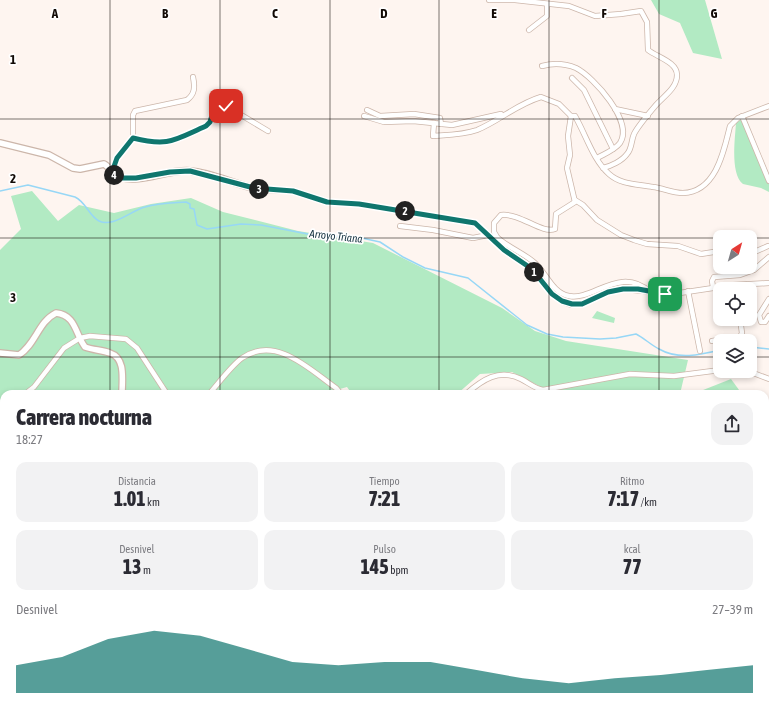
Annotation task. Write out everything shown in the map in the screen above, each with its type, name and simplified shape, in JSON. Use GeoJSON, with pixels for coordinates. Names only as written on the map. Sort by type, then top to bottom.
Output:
{"type":"FeatureCollection","features":[{"type":"Feature","properties":{"kind":"street"},"geometry":{"type":"LineString","coordinates":[[489,0],[515,0],[569,6],[595,16],[641,11],[646,22],[648,50],[672,65],[675,70],[676,81],[668,94],[634,133],[631,147],[627,155],[604,168]]}},
{"type":"Feature","properties":{"kind":"street"},"geometry":{"type":"LineString","coordinates":[[529,30],[547,16],[547,4]]}},
{"type":"Feature","properties":{"kind":"street"},"geometry":{"type":"LineString","coordinates":[[542,66],[561,64],[570,66],[590,77],[621,119],[624,130],[620,143],[613,149],[597,158]]}},
{"type":"Feature","properties":{"kind":"street"},"geometry":{"type":"LineString","coordinates":[[112,172],[117,158],[133,138],[133,115],[135,111],[187,100],[191,97],[195,88],[193,77]]}},
{"type":"Feature","properties":{"kind":"street"},"geometry":{"type":"LineString","coordinates":[[572,78],[584,90],[613,149]]}},
{"type":"Feature","properties":{"kind":"street"},"geometry":{"type":"LineString","coordinates":[[434,123],[433,136],[464,134],[478,129],[506,113],[541,97],[559,104],[571,116],[576,116],[597,158],[610,175],[621,181],[671,191],[693,192],[708,180],[720,165],[730,126],[742,116],[769,106]]}},
{"type":"Feature","properties":{"kind":"street"},"geometry":{"type":"LineString","coordinates":[[133,138],[150,142],[168,142],[206,126],[210,122],[214,109],[226,106],[268,131]]}},
{"type":"Feature","properties":{"kind":"street"},"geometry":{"type":"LineString","coordinates":[[615,109],[648,116]]}},
{"type":"Feature","properties":{"kind":"street"},"geometry":{"type":"LineString","coordinates":[[367,110],[380,116],[414,114],[435,116],[440,118],[441,124]]}},
{"type":"Feature","properties":{"kind":"street"},"geometry":{"type":"LineString","coordinates":[[364,116],[384,122],[413,121],[452,125],[506,113]]}},
{"type":"Feature","properties":{"kind":"street"},"geometry":{"type":"LineString","coordinates":[[571,116],[568,136],[570,155],[567,168],[575,200],[583,205],[596,220],[621,235],[634,240],[647,244],[678,246],[701,254],[713,252]]}},
{"type":"Feature","properties":{"kind":"street"},"geometry":{"type":"LineString","coordinates":[[742,116],[769,181]]}},
{"type":"Feature","properties":{"kind":"street"},"geometry":{"type":"LineString","coordinates":[[0,143],[49,155],[73,168],[80,169],[100,163],[107,165],[112,172],[120,178],[136,178],[170,172],[190,171],[262,190],[293,191],[327,202],[359,204],[470,221],[479,225],[504,250],[532,269],[552,294],[562,301],[576,305],[582,304],[608,292],[623,289],[673,294],[713,287],[712,280],[714,278],[740,275],[754,270],[769,257]]}},
{"type":"Feature","properties":{"kind":"street"},"geometry":{"type":"LineString","coordinates":[[575,200],[572,205],[556,214],[555,229],[544,229],[515,216],[507,215],[497,218],[494,223],[494,232],[501,241],[537,265],[561,294],[574,297],[608,284],[626,282],[644,287],[650,292]]}},
{"type":"Feature","properties":{"kind":"street"},"geometry":{"type":"LineString","coordinates":[[400,226],[432,230],[473,238],[488,235]]}},
{"type":"Feature","properties":{"kind":"street"},"geometry":{"type":"LineString","coordinates":[[757,251],[769,246]]}},
{"type":"Feature","properties":{"kind":"street"},"geometry":{"type":"LineString","coordinates":[[757,284],[769,283]]}},
{"type":"Feature","properties":{"kind":"street"},"geometry":{"type":"LineString","coordinates":[[688,292],[700,351]]}},
{"type":"Feature","properties":{"kind":"street"},"geometry":{"type":"LineString","coordinates":[[769,299],[758,315],[763,323],[766,322],[769,316]]}},
{"type":"Feature","properties":{"kind":"street"},"geometry":{"type":"LineString","coordinates":[[0,353],[19,355],[28,349],[44,321],[56,313],[69,318],[74,324],[85,347],[110,353],[117,357],[122,363],[122,390]]}},
{"type":"Feature","properties":{"kind":"street"},"geometry":{"type":"LineString","coordinates":[[712,341],[740,337],[742,333],[741,326]]}},
{"type":"Feature","properties":{"kind":"street"},"geometry":{"type":"LineString","coordinates":[[30,390],[64,348],[80,338],[90,336],[126,339],[137,348],[164,390]]}},
{"type":"Feature","properties":{"kind":"street"},"geometry":{"type":"LineString","coordinates":[[213,390],[241,358],[256,351],[273,349],[286,354],[338,390]]}},
{"type":"Feature","properties":{"kind":"street"},"geometry":{"type":"LineString","coordinates":[[471,390],[481,381],[500,375],[510,375],[536,389],[543,390],[597,378],[630,374],[674,376],[713,371]]}},
{"type":"Feature","properties":{"kind":"street"},"geometry":{"type":"LineString","coordinates":[[757,374],[769,379]]}},
{"type":"Feature","properties":{"kind":"green space"},"geometry":{"type":"Polygon","coordinates":[[[651,0],[705,0],[722,59],[693,53],[680,23],[659,14],[651,0]]]}},
{"type":"Feature","properties":{"kind":"green space"},"geometry":{"type":"Polygon","coordinates":[[[742,119],[769,184],[769,192],[761,188],[743,184],[736,172],[734,147],[736,123],[742,119]]]}},
{"type":"Feature","properties":{"kind":"green space"},"geometry":{"type":"Polygon","coordinates":[[[32,191],[58,221],[79,205],[114,213],[151,204],[191,198],[223,212],[298,231],[373,243],[502,308],[535,331],[566,341],[688,360],[681,390],[542,390],[539,386],[512,372],[480,374],[462,390],[349,390],[347,387],[336,390],[0,390],[0,250],[21,229],[11,196],[32,191]]]}},
{"type":"Feature","properties":{"kind":"green space"},"geometry":{"type":"Polygon","coordinates":[[[597,311],[615,318],[614,323],[592,318],[597,311]]]}},
{"type":"Feature","properties":{"kind":"green space"},"geometry":{"type":"Polygon","coordinates":[[[731,379],[739,390],[703,390],[731,379]]]}},
{"type":"Feature","properties":{"kind":"waterway","name":"Arroyo Triana"},"geometry":{"type":"LineString","coordinates":[[0,191],[28,185],[75,197],[82,202],[96,219],[104,223],[116,220],[150,206],[165,203],[186,202],[190,204],[190,208],[194,209],[197,225],[207,229],[241,224],[261,225],[318,236],[357,237],[380,242],[403,257],[425,268],[468,278],[527,325],[547,334],[563,337],[600,339],[616,338],[636,334],[659,349],[674,354],[689,356],[713,352]]}},
{"type":"Feature","properties":{"kind":"waterway","name":"Arroyo Triana"},"geometry":{"type":"LineString","coordinates":[[757,348],[769,349]]}},
{"type":"Feature","properties":{"kind":"route"},"geometry":{"type":"LineString","coordinates":[[226,106],[219,106],[214,109],[211,113],[210,122],[206,126],[168,142],[150,142],[133,138],[117,158],[112,172],[120,178],[136,178],[170,172],[198,172],[262,190],[293,191],[327,202],[359,204],[475,223],[479,225],[504,250],[532,269],[552,294],[562,301],[576,305],[582,304],[608,292],[623,289],[638,289],[665,294]]}}]}
